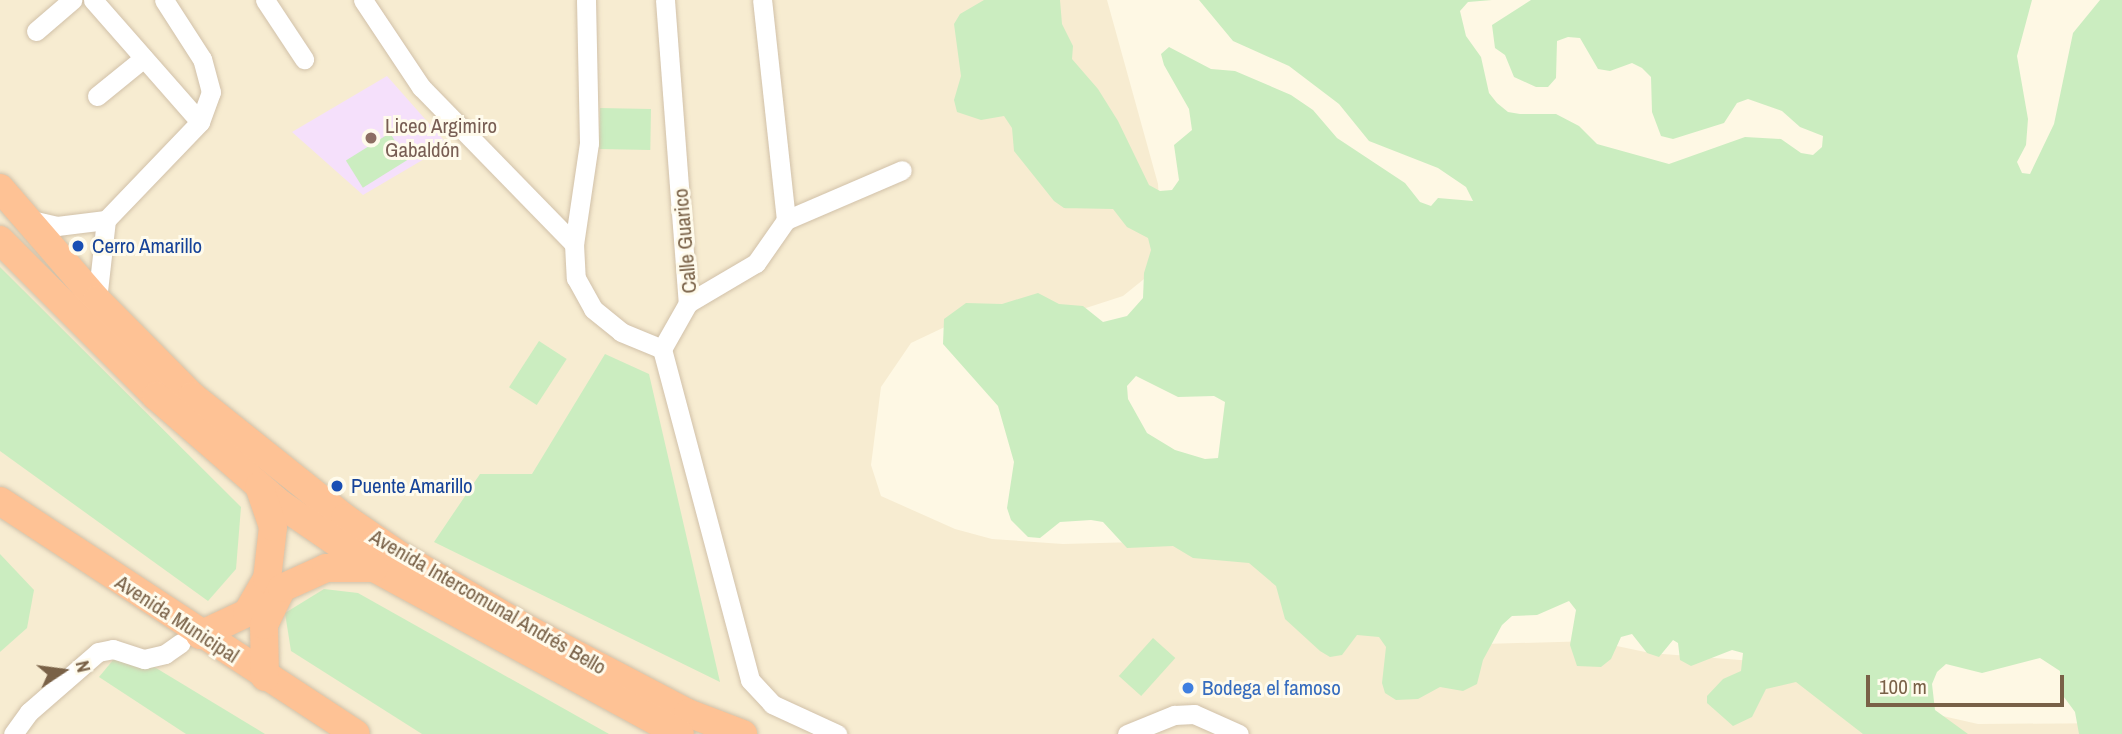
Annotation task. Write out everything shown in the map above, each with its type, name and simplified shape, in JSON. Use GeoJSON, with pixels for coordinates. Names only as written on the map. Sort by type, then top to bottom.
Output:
{"type":"FeatureCollection","features":[{"type":"Feature","properties":{"kind":"highway","name":"Avenida Intercomunal Andrés Bello"},"geometry":{"type":"LineString","coordinates":[[14,203],[97,300],[192,396],[345,518],[402,557],[628,682],[743,734]]}},
{"type":"Feature","properties":{"kind":"highway","name":"Avenida Intercomunal Andrés Bello"},"geometry":{"type":"LineString","coordinates":[[0,240],[156,397],[259,486],[374,568],[680,734]]}},
{"type":"Feature","properties":{"kind":"highway"},"geometry":{"type":"LineString","coordinates":[[190,639],[247,613],[267,579],[273,527],[259,486]]}},
{"type":"Feature","properties":{"kind":"highway","name":"Avenida Municipal"},"geometry":{"type":"LineString","coordinates":[[0,501],[324,734]]}},
{"type":"Feature","properties":{"kind":"highway","name":"Avenida Municipal"},"geometry":{"type":"LineString","coordinates":[[0,524],[190,639],[265,677],[356,734]]}},
{"type":"Feature","properties":{"kind":"highway"},"geometry":{"type":"LineString","coordinates":[[265,677],[264,625],[282,588],[326,568],[374,568]]}},
{"type":"Feature","properties":{"kind":"street"},"geometry":{"type":"LineString","coordinates":[[36,31],[72,0]]}},
{"type":"Feature","properties":{"kind":"street"},"geometry":{"type":"LineString","coordinates":[[93,0],[200,122]]}},
{"type":"Feature","properties":{"kind":"street"},"geometry":{"type":"LineString","coordinates":[[97,300],[106,220],[200,122],[211,92],[202,59],[164,0]]}},
{"type":"Feature","properties":{"kind":"street"},"geometry":{"type":"LineString","coordinates":[[265,0],[304,60]]}},
{"type":"Feature","properties":{"kind":"street"},"geometry":{"type":"LineString","coordinates":[[363,0],[421,87],[574,244]]}},
{"type":"Feature","properties":{"kind":"street"},"geometry":{"type":"LineString","coordinates":[[586,0],[589,143],[574,244],[576,278],[593,309],[621,332],[662,349]]}},
{"type":"Feature","properties":{"kind":"street","name":"Calle Guarico"},"geometry":{"type":"LineString","coordinates":[[665,0],[688,303],[756,263],[786,220]]}},
{"type":"Feature","properties":{"kind":"street"},"geometry":{"type":"LineString","coordinates":[[762,0],[786,220],[902,170]]}},
{"type":"Feature","properties":{"kind":"street"},"geometry":{"type":"LineString","coordinates":[[97,96],[144,58]]}},
{"type":"Feature","properties":{"kind":"street"},"geometry":{"type":"LineString","coordinates":[[14,203],[57,226],[106,220]]}},
{"type":"Feature","properties":{"kind":"street"},"geometry":{"type":"LineString","coordinates":[[688,303],[662,349],[750,680],[772,704],[837,734]]}},
{"type":"Feature","properties":{"kind":"street"},"geometry":{"type":"LineString","coordinates":[[13,734],[29,712],[98,652],[113,649],[144,659],[164,654],[190,639]]}},
{"type":"Feature","properties":{"kind":"street"},"geometry":{"type":"LineString","coordinates":[[1137,732],[1174,715],[1194,714],[1239,734]]}},
{"type":"Feature","properties":{"kind":"shaded area"},"geometry":{"type":"Polygon","coordinates":[[[0,0],[1107,0],[1158,184],[1161,236],[1149,275],[1123,296],[1086,308],[1008,314],[949,325],[911,343],[881,387],[871,465],[881,496],[955,529],[992,539],[1063,544],[1175,541],[1225,547],[1449,645],[1593,641],[1650,653],[1779,663],[1916,710],[1978,724],[2122,723],[2122,734],[0,734],[0,0]]]}},
{"type":"Feature","properties":{"kind":"shaded area","name":"Liceo Argimiro Gabaldón"},"geometry":{"type":"Polygon","coordinates":[[[387,76],[448,145],[363,195],[292,132],[387,76]]]}},
{"type":"Feature","properties":{"kind":"green space"},"geometry":{"type":"Polygon","coordinates":[[[984,0],[1060,0],[1062,24],[1073,46],[1072,59],[1098,89],[1118,121],[1149,185],[1160,191],[1172,190],[1179,180],[1174,145],[1192,130],[1189,109],[1164,65],[1161,54],[1169,47],[1211,69],[1235,71],[1291,95],[1313,110],[1337,138],[1405,183],[1420,202],[1431,206],[1438,198],[1473,201],[1466,187],[1438,168],[1369,141],[1339,104],[1289,66],[1233,41],[1199,0],[1492,0],[1468,2],[1460,11],[1466,36],[1481,57],[1489,93],[1497,103],[1508,112],[1556,114],[1579,126],[1597,144],[1669,164],[1745,137],[1781,139],[1801,153],[1813,155],[1822,147],[1823,136],[1800,127],[1782,111],[1748,99],[1737,103],[1724,123],[1673,139],[1661,136],[1652,112],[1651,77],[1642,68],[1632,63],[1610,71],[1598,69],[1580,38],[1568,37],[1557,41],[1556,78],[1548,87],[1536,87],[1514,77],[1505,55],[1495,48],[1492,25],[1531,0],[2032,0],[2017,56],[2028,119],[2026,145],[2017,162],[2022,173],[2030,174],[2054,124],[2073,33],[2100,0],[2122,0],[2122,734],[2079,734],[2075,712],[2061,693],[2060,671],[2040,658],[1982,673],[1946,664],[1937,672],[1932,684],[1935,710],[1968,734],[1863,734],[1796,682],[1766,689],[1752,717],[1733,726],[1707,703],[1707,696],[1723,679],[1741,671],[1743,653],[1732,650],[1691,666],[1680,660],[1678,643],[1673,640],[1659,657],[1647,653],[1632,634],[1621,637],[1611,659],[1601,667],[1577,666],[1570,645],[1576,610],[1569,601],[1537,615],[1512,616],[1502,625],[1483,660],[1477,684],[1463,691],[1440,687],[1418,699],[1396,700],[1385,693],[1382,683],[1386,647],[1379,637],[1357,635],[1342,655],[1330,657],[1285,619],[1276,586],[1249,563],[1193,558],[1173,546],[1127,548],[1103,522],[1091,520],[1060,522],[1040,538],[1028,537],[1011,520],[1007,508],[1014,462],[998,406],[943,344],[944,319],[966,303],[1002,304],[1038,293],[1059,304],[1083,306],[1103,322],[1127,316],[1143,298],[1144,273],[1151,250],[1148,238],[1127,227],[1113,209],[1064,208],[1054,201],[1014,151],[1012,128],[1004,116],[981,120],[957,112],[954,100],[961,76],[954,24],[960,14],[984,0]],[[1136,376],[1127,386],[1128,399],[1147,433],[1175,450],[1205,459],[1218,458],[1225,402],[1214,396],[1178,397],[1136,376]]]}},
{"type":"Feature","properties":{"kind":"green space"},"geometry":{"type":"Polygon","coordinates":[[[600,108],[651,109],[650,150],[599,149],[600,108]]]}},
{"type":"Feature","properties":{"kind":"green space"},"geometry":{"type":"Polygon","coordinates":[[[390,133],[407,160],[363,188],[346,161],[390,133]]]}},
{"type":"Feature","properties":{"kind":"green space"},"geometry":{"type":"Polygon","coordinates":[[[0,267],[241,507],[236,569],[208,601],[0,451],[0,267]]]}},
{"type":"Feature","properties":{"kind":"green space"},"geometry":{"type":"Polygon","coordinates":[[[539,341],[567,359],[537,405],[509,387],[539,341]]]}},
{"type":"Feature","properties":{"kind":"green space"},"geometry":{"type":"Polygon","coordinates":[[[605,354],[649,374],[720,682],[434,542],[480,474],[532,474],[605,354]]]}},
{"type":"Feature","properties":{"kind":"green space"},"geometry":{"type":"Polygon","coordinates":[[[0,554],[34,590],[27,628],[0,652],[0,554]]]}},
{"type":"Feature","properties":{"kind":"green space"},"geometry":{"type":"Polygon","coordinates":[[[324,589],[358,593],[609,734],[422,734],[291,651],[285,613],[324,589]]]}},
{"type":"Feature","properties":{"kind":"green space"},"geometry":{"type":"Polygon","coordinates":[[[1153,638],[1175,658],[1141,696],[1119,676],[1153,638]]]}},
{"type":"Feature","properties":{"kind":"green space"},"geometry":{"type":"Polygon","coordinates":[[[123,648],[265,734],[186,734],[99,677],[123,648]]]}},
{"type":"Feature","properties":{"kind":"place","name":"Liceo Argimiro Gabaldón"},"geometry":{"type":"Point","coordinates":[371,138]}},
{"type":"Feature","properties":{"kind":"place","name":"Cerro Amarillo"},"geometry":{"type":"Point","coordinates":[78,246]}},
{"type":"Feature","properties":{"kind":"place","name":"Puente Amarillo"},"geometry":{"type":"Point","coordinates":[337,486]}},
{"type":"Feature","properties":{"kind":"place","name":"Bodega el famoso"},"geometry":{"type":"Point","coordinates":[1188,688]}}]}
